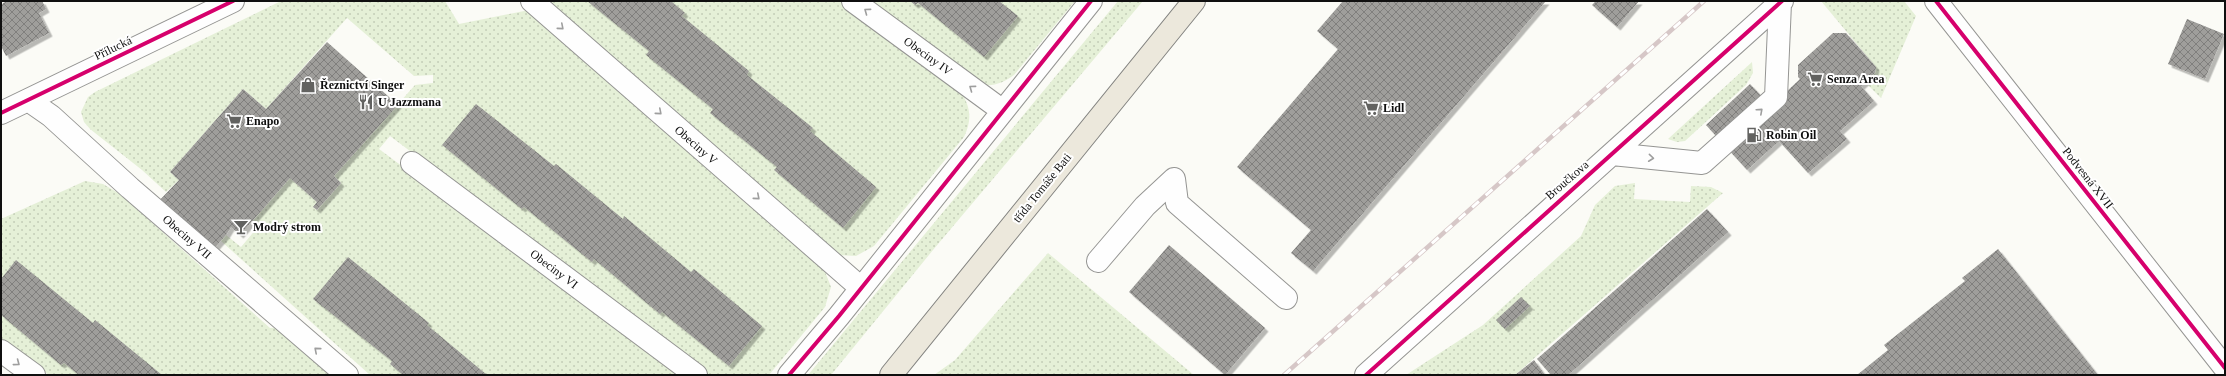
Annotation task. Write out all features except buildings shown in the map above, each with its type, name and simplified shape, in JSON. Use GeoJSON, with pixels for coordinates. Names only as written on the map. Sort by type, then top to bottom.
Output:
{"type":"FeatureCollection","features":[{"type":"Feature","properties":{"kind":"main road","name":"třída Tomáše Bati"},"geometry":{"type":"LineString","coordinates":[[891,375],[1194,1]]}},
{"type":"Feature","properties":{"kind":"street","name":"Přílucká"},"geometry":{"type":"LineString","coordinates":[[1,113],[234,1]]}},
{"type":"Feature","properties":{"kind":"street","name":"Obeciny V"},"geometry":{"type":"LineString","coordinates":[[532,1],[861,288]]}},
{"type":"Feature","properties":{"kind":"street","name":"Obeciny IV"},"geometry":{"type":"LineString","coordinates":[[853,1],[1003,111]]}},
{"type":"Feature","properties":{"kind":"street"},"geometry":{"type":"LineString","coordinates":[[789,375],[861,288],[1091,1]]}},
{"type":"Feature","properties":{"kind":"street","name":"Podvesná XVII"},"geometry":{"type":"LineString","coordinates":[[1936,1],[2225,368]]}},
{"type":"Feature","properties":{"kind":"street"},"geometry":{"type":"LineString","coordinates":[[1612,154],[1702,164],[1776,97],[1781,2]]}},
{"type":"Feature","properties":{"kind":"street","name":"Broučkova"},"geometry":{"type":"LineString","coordinates":[[1366,375],[1781,2]]}},
{"type":"Feature","properties":{"kind":"street","name":"Obeciny VII"},"geometry":{"type":"LineString","coordinates":[[28,100],[51,116],[130,188],[347,375]]}},
{"type":"Feature","properties":{"kind":"street","name":"Obeciny VI"},"geometry":{"type":"LineString","coordinates":[[412,163],[696,375]]}},
{"type":"Feature","properties":{"kind":"street"},"geometry":{"type":"LineString","coordinates":[[1098,261],[1145,206],[1174,179],[1177,203],[1286,298]]}},
{"type":"Feature","properties":{"kind":"street"},"geometry":{"type":"LineString","coordinates":[[1,351],[34,375]]}},
{"type":"Feature","properties":{"kind":"green space"},"geometry":{"type":"Polygon","coordinates":[[[281,1],[445,1],[459,24],[534,9],[824,269],[831,287],[825,307],[769,375],[708,375],[390,136],[379,149],[683,375],[370,375],[221,241],[226,235],[241,247],[257,228],[251,223],[290,178],[317,202],[313,207],[317,210],[341,183],[334,176],[415,85],[433,83],[433,75],[414,76],[347,18],[266,109],[243,89],[170,172],[179,180],[166,192],[142,170],[90,129],[84,122],[81,112],[88,97],[95,92],[281,1]]]}},
{"type":"Feature","properties":{"kind":"green space"},"geometry":{"type":"Polygon","coordinates":[[[547,1],[843,1],[961,92],[967,103],[969,114],[967,131],[964,137],[874,246],[856,256],[838,255],[547,1]]]}},
{"type":"Feature","properties":{"kind":"green space"},"geometry":{"type":"Polygon","coordinates":[[[867,1],[1075,1],[1014,75],[1000,83],[984,85],[867,1]]]}},
{"type":"Feature","properties":{"kind":"green space"},"geometry":{"type":"Polygon","coordinates":[[[1118,1],[1143,1],[933,250],[831,375],[808,375],[1118,1]]]}},
{"type":"Feature","properties":{"kind":"green space"},"geometry":{"type":"Polygon","coordinates":[[[1821,1],[1904,1],[1916,16],[1881,98],[1866,83],[1875,73],[1876,67],[1821,1]]]}},
{"type":"Feature","properties":{"kind":"green space"},"geometry":{"type":"Polygon","coordinates":[[[1752,62],[1753,73],[1746,85],[1685,141],[1677,142],[1668,139],[1752,62]]]}},
{"type":"Feature","properties":{"kind":"green space"},"geometry":{"type":"Polygon","coordinates":[[[85,181],[103,184],[120,194],[270,328],[285,327],[339,375],[49,375],[1,340],[1,219],[85,181]]]}},
{"type":"Feature","properties":{"kind":"green space"},"geometry":{"type":"Polygon","coordinates":[[[1635,183],[1634,199],[1690,202],[1691,186],[1711,187],[1723,193],[1515,375],[1406,375],[1483,325],[1581,236],[1595,205],[1615,186],[1635,183]]]}},
{"type":"Feature","properties":{"kind":"green space"},"geometry":{"type":"Polygon","coordinates":[[[1048,253],[1194,375],[934,375],[955,360],[1048,253]]]}},
{"type":"Feature","properties":{"kind":"railway"},"geometry":{"type":"LineString","coordinates":[[1284,375],[1704,1]]}},
{"type":"Feature","properties":{"kind":"cycle path"},"geometry":{"type":"LineString","coordinates":[[1,113],[233,1]]}},
{"type":"Feature","properties":{"kind":"cycle path"},"geometry":{"type":"LineString","coordinates":[[789,375],[839,316],[1091,1]]}},
{"type":"Feature","properties":{"kind":"cycle path"},"geometry":{"type":"LineString","coordinates":[[1366,375],[1782,1]]}},
{"type":"Feature","properties":{"kind":"cycle path"},"geometry":{"type":"LineString","coordinates":[[1936,1],[2225,368]]}},
{"type":"Feature","properties":{"kind":"place","name":"Senza Area"},"geometry":{"type":"Point","coordinates":[1815,79]}},
{"type":"Feature","properties":{"kind":"place","name":"Řeznictví Singer"},"geometry":{"type":"Point","coordinates":[308,85]}},
{"type":"Feature","properties":{"kind":"place","name":"U Jazzmana"},"geometry":{"type":"Point","coordinates":[366,102]}},
{"type":"Feature","properties":{"kind":"place","name":"Lidl"},"geometry":{"type":"Point","coordinates":[1371,108]}},
{"type":"Feature","properties":{"kind":"place","name":"Enapo"},"geometry":{"type":"Point","coordinates":[234,121]}},
{"type":"Feature","properties":{"kind":"place","name":"Robin Oil"},"geometry":{"type":"Point","coordinates":[1754,135]}},
{"type":"Feature","properties":{"kind":"place","name":"Modrý strom"},"geometry":{"type":"Point","coordinates":[241,227]}}]}
